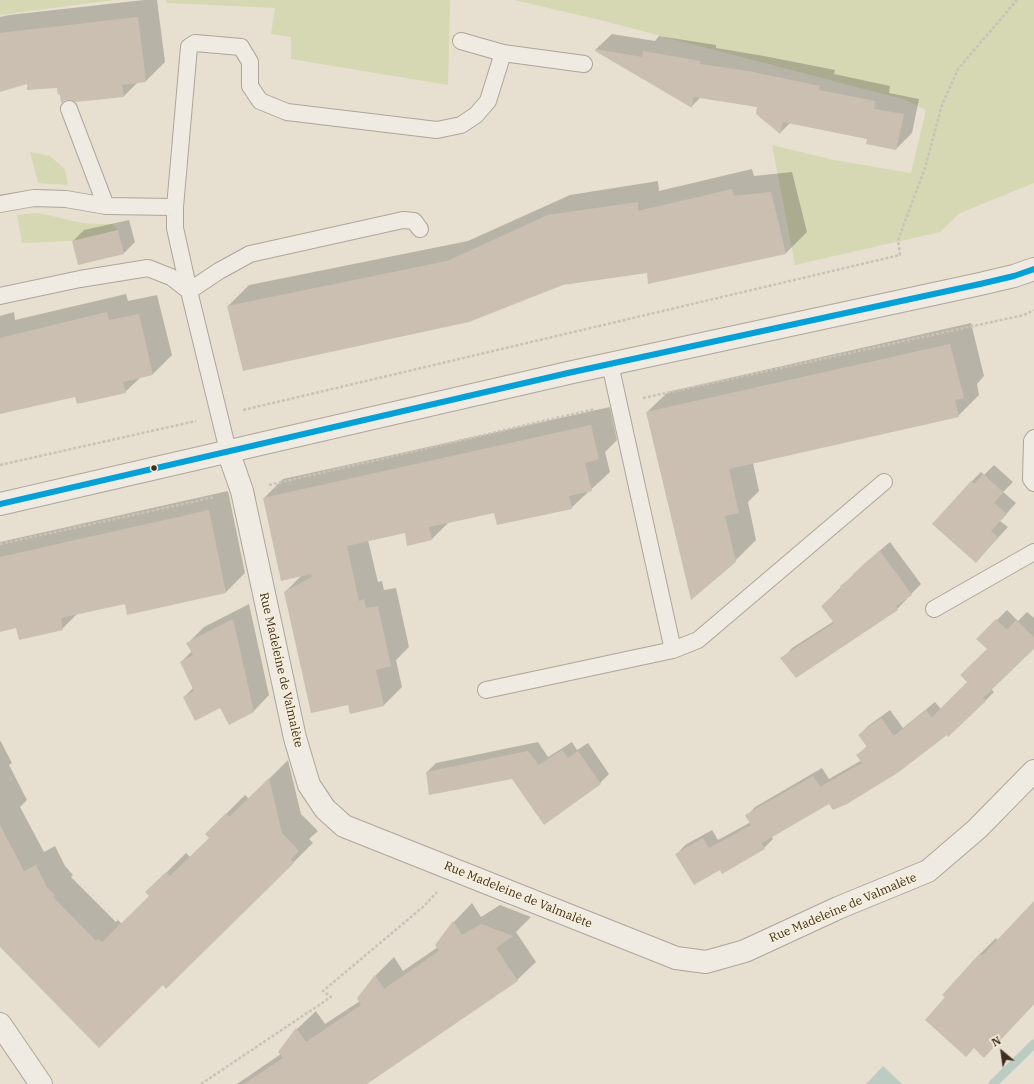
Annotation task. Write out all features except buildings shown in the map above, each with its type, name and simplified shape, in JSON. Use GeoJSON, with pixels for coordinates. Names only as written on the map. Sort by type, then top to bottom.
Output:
{"type":"FeatureCollection","features":[{"type":"Feature","properties":{"kind":"street"},"geometry":{"type":"LineString","coordinates":[[0,504],[610,364],[980,284],[1014,276],[1034,269]]}},
{"type":"Feature","properties":{"kind":"street","name":"Rue Madeleine de Valmalète"},"geometry":{"type":"LineString","coordinates":[[228,451],[242,491],[295,738],[309,785],[325,809],[344,826],[456,871],[676,958],[706,962],[745,951],[838,908],[928,871],[977,828],[1034,772]]}},
{"type":"Feature","properties":{"kind":"street"},"geometry":{"type":"LineString","coordinates":[[0,1024],[41,1084]]}},
{"type":"Feature","properties":{"kind":"lane"},"geometry":{"type":"LineString","coordinates":[[461,41],[503,53],[584,64]]}},
{"type":"Feature","properties":{"kind":"lane"},"geometry":{"type":"LineString","coordinates":[[228,451],[175,228],[175,207],[189,47],[195,43],[241,47],[250,62],[250,86],[260,101],[287,112],[437,130],[461,125],[476,115],[488,101],[503,53]]}},
{"type":"Feature","properties":{"kind":"lane"},"geometry":{"type":"LineString","coordinates":[[68,109],[106,206]]}},
{"type":"Feature","properties":{"kind":"lane"},"geometry":{"type":"LineString","coordinates":[[0,204],[34,198],[66,199],[106,206],[175,207]]}},
{"type":"Feature","properties":{"kind":"lane"},"geometry":{"type":"LineString","coordinates":[[189,291],[219,271],[250,254],[403,220],[414,221],[420,229]]}},
{"type":"Feature","properties":{"kind":"lane"},"geometry":{"type":"LineString","coordinates":[[0,296],[80,279],[148,268],[171,277],[189,291]]}},
{"type":"Feature","properties":{"kind":"lane"},"geometry":{"type":"LineString","coordinates":[[610,364],[673,650]]}},
{"type":"Feature","properties":{"kind":"lane"},"geometry":{"type":"LineString","coordinates":[[1034,438],[1032,441],[1031,479],[1034,483]]}},
{"type":"Feature","properties":{"kind":"lane"},"geometry":{"type":"LineString","coordinates":[[486,690],[673,650],[698,640],[884,482]]}},
{"type":"Feature","properties":{"kind":"lane"},"geometry":{"type":"LineString","coordinates":[[934,609],[1034,552]]}},
{"type":"Feature","properties":{"kind":"path"},"geometry":{"type":"LineString","coordinates":[[240,411],[900,255],[898,240],[925,168],[942,105],[958,69],[1017,0]]}},
{"type":"Feature","properties":{"kind":"path"},"geometry":{"type":"LineString","coordinates":[[265,486],[619,403],[1024,315],[1034,310]]}},
{"type":"Feature","properties":{"kind":"path"},"geometry":{"type":"LineString","coordinates":[[0,465],[201,420]]}},
{"type":"Feature","properties":{"kind":"path"},"geometry":{"type":"LineString","coordinates":[[0,544],[219,496]]}},
{"type":"Feature","properties":{"kind":"path"},"geometry":{"type":"LineString","coordinates":[[201,1084],[331,997],[323,992],[424,906],[456,871]]}},
{"type":"Feature","properties":{"kind":"green space"},"geometry":{"type":"Polygon","coordinates":[[[0,0],[114,0],[0,15],[0,0]]]}},
{"type":"Feature","properties":{"kind":"green space"},"geometry":{"type":"Polygon","coordinates":[[[166,0],[450,0],[448,85],[291,59],[291,37],[271,34],[275,8],[167,3],[166,0]]]}},
{"type":"Feature","properties":{"kind":"green space"},"geometry":{"type":"Polygon","coordinates":[[[514,0],[1034,0],[1034,183],[960,213],[940,232],[795,265],[772,145],[834,160],[911,173],[926,110],[906,100],[600,20],[514,0]]]}},
{"type":"Feature","properties":{"kind":"green space"},"geometry":{"type":"Polygon","coordinates":[[[30,152],[50,156],[65,169],[68,185],[38,183],[30,152]]]}},
{"type":"Feature","properties":{"kind":"green space"},"geometry":{"type":"Polygon","coordinates":[[[34,213],[51,215],[81,223],[112,224],[118,230],[72,241],[22,243],[17,215],[34,213]]]}},
{"type":"Feature","properties":{"kind":"shaded area"},"geometry":{"type":"Polygon","coordinates":[[[883,1066],[902,1084],[866,1084],[883,1066]]]}},
{"type":"Feature","properties":{"kind":"waterway"},"geometry":{"type":"LineString","coordinates":[[993,1084],[1034,1044]]}},
{"type":"Feature","properties":{"kind":"transit line"},"geometry":{"type":"LineString","coordinates":[[0,504],[568,373],[980,284],[1014,276],[1034,269]]}}]}
